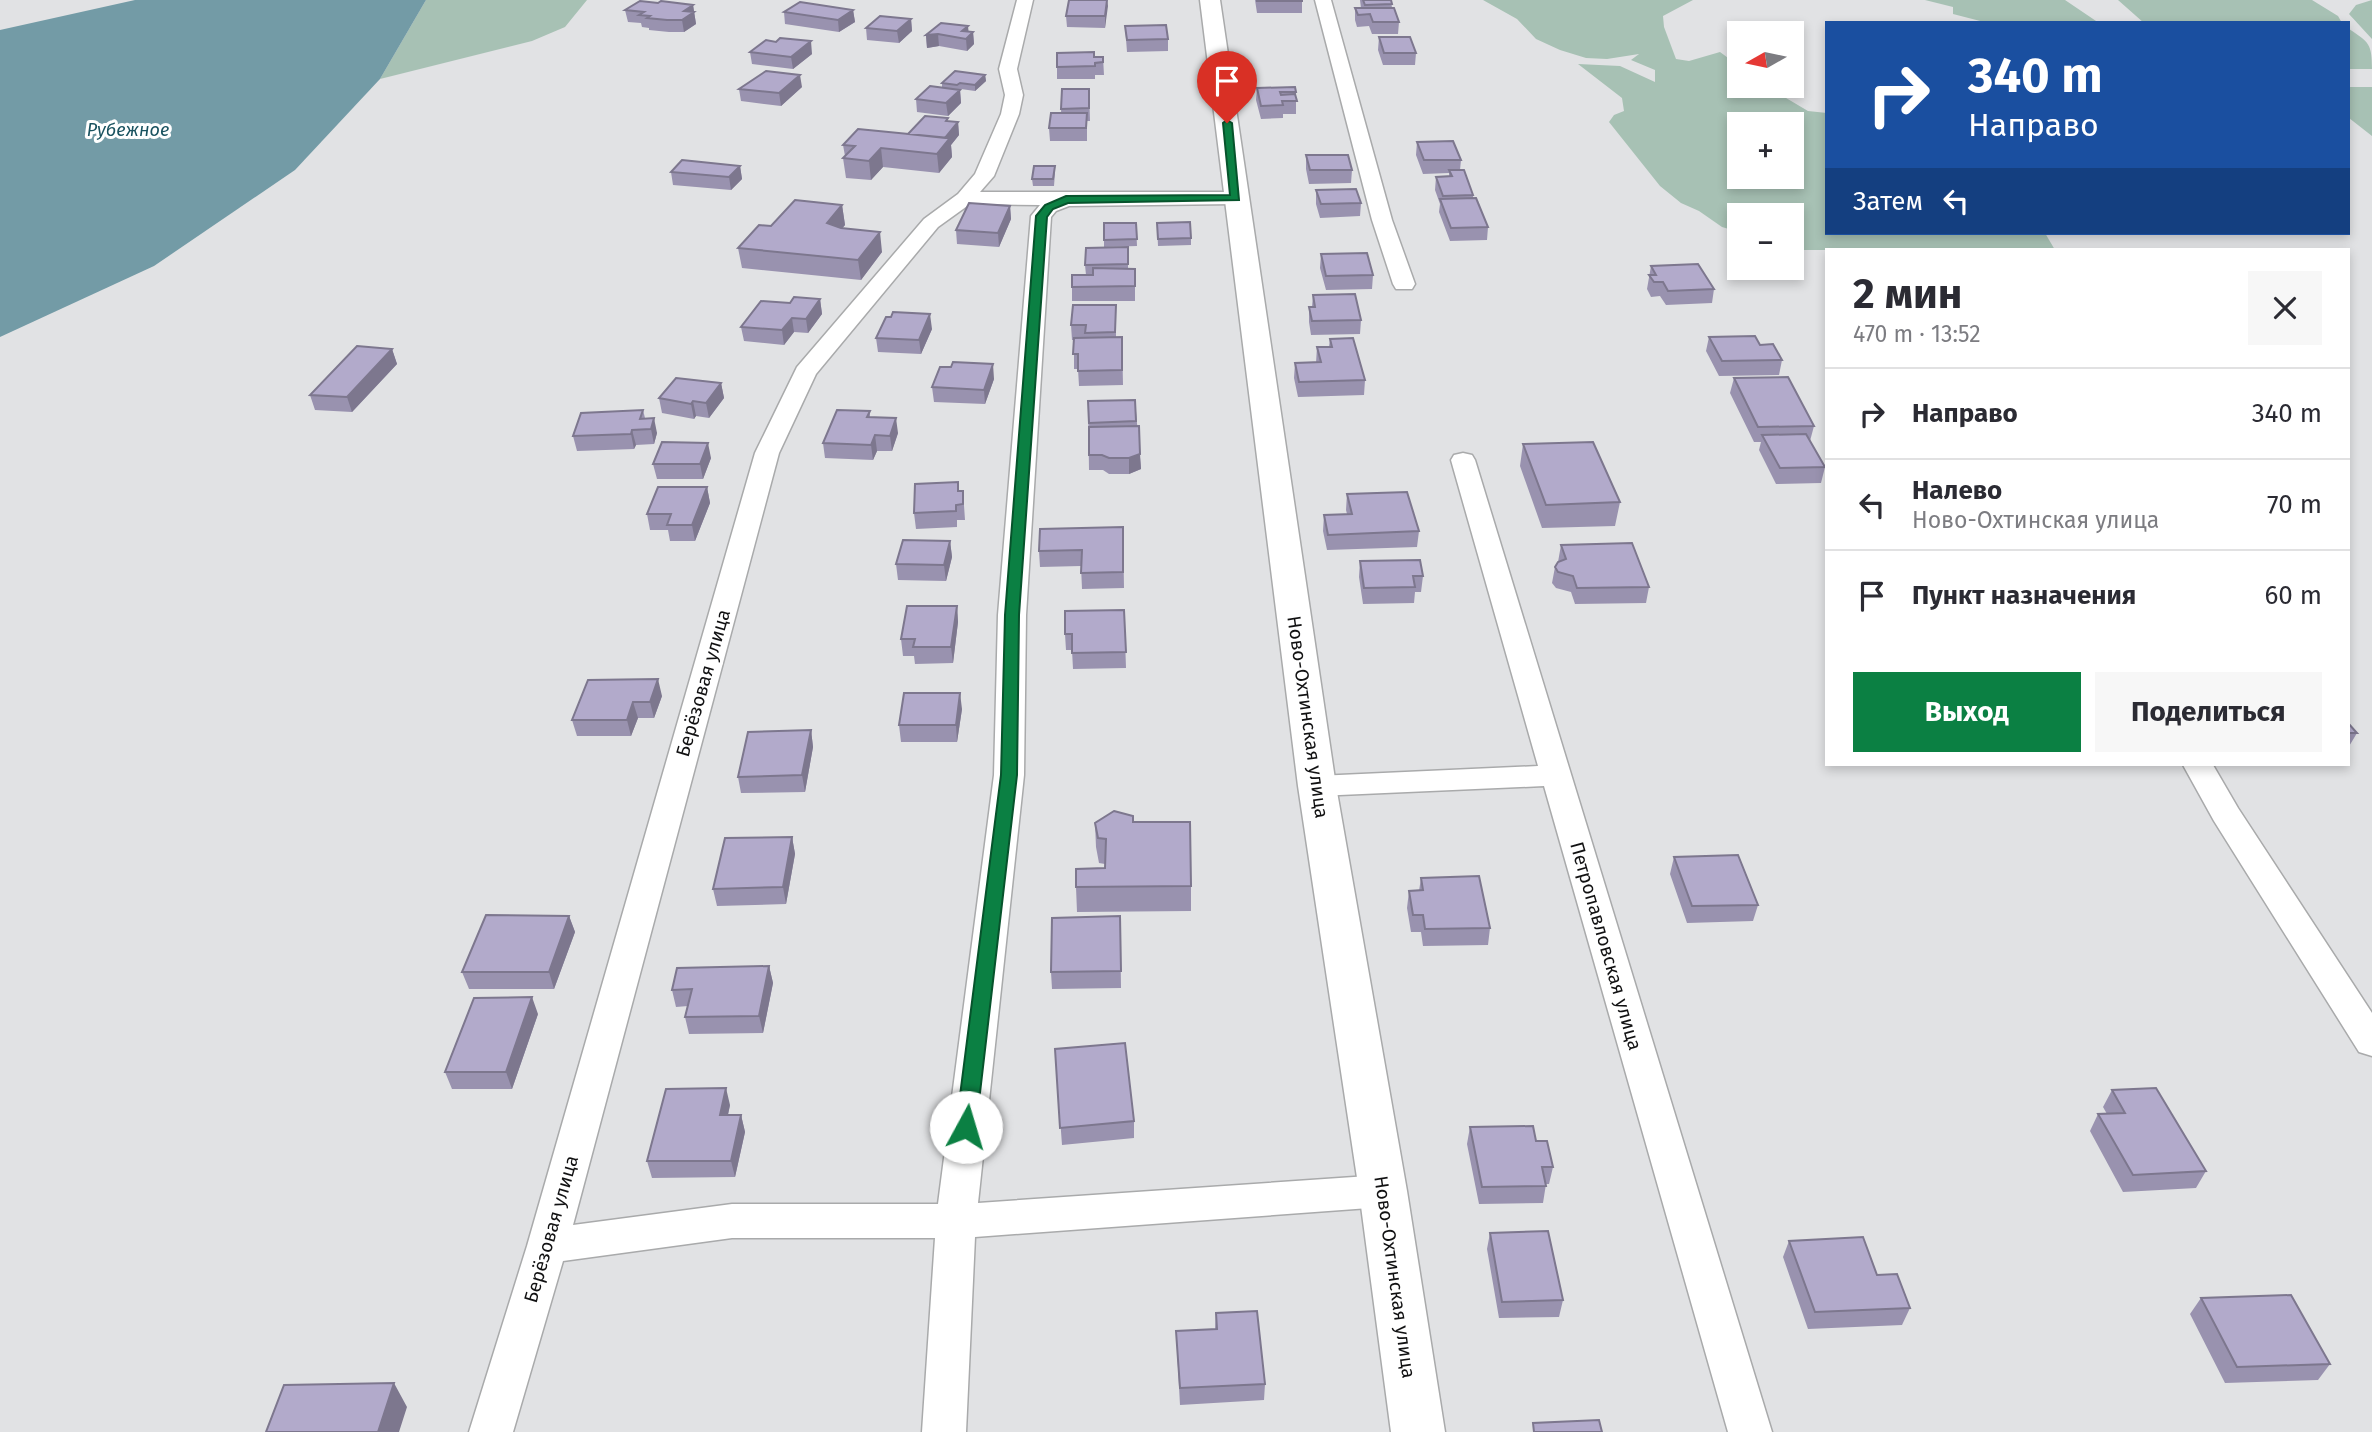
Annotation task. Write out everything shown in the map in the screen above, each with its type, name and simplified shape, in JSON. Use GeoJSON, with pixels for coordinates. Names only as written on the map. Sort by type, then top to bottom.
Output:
{"type":"FeatureCollection","features":[{"type":"Feature","properties":{"kind":"street","name":"Берёзовая улица"},"geometry":{"type":"LineString","coordinates":[[491,1432],[547,1246],[767,453],[805,372],[931,223],[965,198],[984,176],[1010,114],[1014,95],[1009,69],[1025,0]]}},
{"type":"Feature","properties":{"kind":"street","name":"Ново-Охтинская улица"},"geometry":{"type":"LineString","coordinates":[[1210,0],[1317,786],[1383,1191],[1418,1432]]}},
{"type":"Feature","properties":{"kind":"street"},"geometry":{"type":"LineString","coordinates":[[1323,0],[1382,220],[1404,284]]}},
{"type":"Feature","properties":{"kind":"street"},"geometry":{"type":"LineString","coordinates":[[965,198],[1235,198]]}},
{"type":"Feature","properties":{"kind":"street"},"geometry":{"type":"LineString","coordinates":[[944,1432],[956,1221],[1009,775],[1012,615],[1041,216],[1049,207],[1066,200]]}},
{"type":"Feature","properties":{"kind":"street","name":"Петропавловская улица"},"geometry":{"type":"LineString","coordinates":[[1464,460],[1750,1432]]}},
{"type":"Feature","properties":{"kind":"street"},"geometry":{"type":"LineString","coordinates":[[2199,766],[2225,813],[2372,1042]]}},
{"type":"Feature","properties":{"kind":"street"},"geometry":{"type":"LineString","coordinates":[[1317,786],[1556,775]]}},
{"type":"Feature","properties":{"kind":"street"},"geometry":{"type":"LineString","coordinates":[[547,1246],[732,1221],[956,1221],[1383,1191]]}},
{"type":"Feature","properties":{"kind":"green space"},"geometry":{"type":"Polygon","coordinates":[[[426,0],[587,0],[565,27],[532,41],[380,79],[426,0]]]}},
{"type":"Feature","properties":{"kind":"green space"},"geometry":{"type":"Polygon","coordinates":[[[1483,0],[1693,0],[1663,16],[1664,27],[1676,59],[1689,61],[1720,52],[1727,57],[1727,98],[1786,98],[1808,111],[1825,113],[1825,235],[2046,235],[2054,248],[1804,250],[1804,203],[1727,203],[1727,228],[1722,227],[1699,211],[1681,203],[1660,186],[1609,122],[1614,115],[1624,111],[1622,98],[1578,64],[1620,66],[1655,82],[1655,70],[1631,60],[1639,54],[1607,59],[1586,58],[1536,39],[1517,19],[1483,0]]]}},
{"type":"Feature","properties":{"kind":"green space"},"geometry":{"type":"Polygon","coordinates":[[[1925,0],[2065,0],[2096,21],[1980,21],[1953,14],[1953,7],[1925,0]]]}},
{"type":"Feature","properties":{"kind":"green space"},"geometry":{"type":"Polygon","coordinates":[[[2118,0],[2312,0],[2338,16],[2341,21],[2142,21],[2118,0]]]}},
{"type":"Feature","properties":{"kind":"green space"},"geometry":{"type":"Polygon","coordinates":[[[2372,0],[2372,39],[2349,14],[2356,5],[2372,0]]]}},
{"type":"Feature","properties":{"kind":"green space"},"geometry":{"type":"Polygon","coordinates":[[[2350,30],[2368,44],[2372,69],[2350,69],[2350,30]]]}},
{"type":"Feature","properties":{"kind":"green space"},"geometry":{"type":"Polygon","coordinates":[[[2350,87],[2372,87],[2372,136],[2350,119],[2350,87]]]}},
{"type":"Feature","properties":{"kind":"water","name":"Рубежное"},"geometry":{"type":"Polygon","coordinates":[[[135,0],[426,0],[380,79],[295,170],[154,266],[0,337],[0,30],[135,0]]]}},
{"type":"Feature","properties":{"kind":"building"},"geometry":{"type":"Polygon","coordinates":[[[1069,0],[1107,0],[1105,16],[1066,16],[1069,0]]]}},
{"type":"Feature","properties":{"kind":"building"},"geometry":{"type":"Polygon","coordinates":[[[1302,0],[1302,1],[1257,1],[1302,0]]]}},
{"type":"Feature","properties":{"kind":"building"},"geometry":{"type":"Polygon","coordinates":[[[1363,0],[1391,0],[1392,4],[1365,5],[1363,0]]]}},
{"type":"Feature","properties":{"kind":"building"},"geometry":{"type":"Polygon","coordinates":[[[640,1],[693,5],[684,11],[694,12],[682,20],[667,20],[647,18],[650,16],[639,15],[644,12],[625,10],[640,1]]]}},
{"type":"Feature","properties":{"kind":"building"},"geometry":{"type":"Polygon","coordinates":[[[800,2],[853,10],[838,20],[784,12],[800,2]]]}},
{"type":"Feature","properties":{"kind":"building"},"geometry":{"type":"Polygon","coordinates":[[[1355,8],[1394,8],[1399,22],[1373,22],[1370,14],[1358,15],[1355,8]]]}},
{"type":"Feature","properties":{"kind":"building"},"geometry":{"type":"Polygon","coordinates":[[[880,16],[911,19],[897,31],[866,28],[880,16]]]}},
{"type":"Feature","properties":{"kind":"building"},"geometry":{"type":"Polygon","coordinates":[[[941,23],[968,26],[962,31],[973,32],[966,39],[938,34],[926,35],[941,23]]]}},
{"type":"Feature","properties":{"kind":"building"},"geometry":{"type":"Polygon","coordinates":[[[1166,25],[1168,39],[1127,40],[1125,26],[1166,25]]]}},
{"type":"Feature","properties":{"kind":"building"},"geometry":{"type":"Polygon","coordinates":[[[1379,37],[1410,37],[1416,53],[1384,53],[1379,37]]]}},
{"type":"Feature","properties":{"kind":"building"},"geometry":{"type":"Polygon","coordinates":[[[780,38],[811,41],[791,57],[750,52],[766,40],[776,42],[780,38]]]}},
{"type":"Feature","properties":{"kind":"building"},"geometry":{"type":"Polygon","coordinates":[[[1094,52],[1094,57],[1103,57],[1103,62],[1095,63],[1095,66],[1057,67],[1057,53],[1094,52]]]}},
{"type":"Feature","properties":{"kind":"building"},"geometry":{"type":"Polygon","coordinates":[[[766,71],[800,75],[779,93],[739,89],[766,71]]]}},
{"type":"Feature","properties":{"kind":"building"},"geometry":{"type":"Polygon","coordinates":[[[955,71],[985,75],[975,85],[942,83],[955,71]]]}},
{"type":"Feature","properties":{"kind":"building"},"geometry":{"type":"Polygon","coordinates":[[[930,86],[960,90],[946,103],[916,99],[930,86]]]}},
{"type":"Feature","properties":{"kind":"building"},"geometry":{"type":"Polygon","coordinates":[[[1295,87],[1296,92],[1280,92],[1281,95],[1295,94],[1297,101],[1261,106],[1257,88],[1295,87]]]}},
{"type":"Feature","properties":{"kind":"building"},"geometry":{"type":"Polygon","coordinates":[[[1062,89],[1089,89],[1089,108],[1061,109],[1062,89]]]}},
{"type":"Feature","properties":{"kind":"building"},"geometry":{"type":"Polygon","coordinates":[[[1051,113],[1087,113],[1086,128],[1049,128],[1051,113]]]}},
{"type":"Feature","properties":{"kind":"building"},"geometry":{"type":"Polygon","coordinates":[[[925,116],[948,118],[946,121],[958,122],[945,138],[908,134],[925,116]]]}},
{"type":"Feature","properties":{"kind":"building"},"geometry":{"type":"Polygon","coordinates":[[[858,129],[950,138],[937,154],[881,148],[869,161],[843,158],[855,146],[843,145],[858,129]]]}},
{"type":"Feature","properties":{"kind":"building"},"geometry":{"type":"Polygon","coordinates":[[[1453,141],[1461,160],[1424,160],[1417,142],[1453,141]]]}},
{"type":"Feature","properties":{"kind":"building"},"geometry":{"type":"Polygon","coordinates":[[[1306,155],[1348,155],[1352,170],[1310,170],[1306,155]]]}},
{"type":"Feature","properties":{"kind":"building"},"geometry":{"type":"Polygon","coordinates":[[[682,160],[740,166],[729,177],[671,172],[682,160]]]}},
{"type":"Feature","properties":{"kind":"building"},"geometry":{"type":"Polygon","coordinates":[[[1034,166],[1055,166],[1053,179],[1032,179],[1034,166]]]}},
{"type":"Feature","properties":{"kind":"building"},"geometry":{"type":"Polygon","coordinates":[[[1449,170],[1464,170],[1473,195],[1443,196],[1436,177],[1452,176],[1449,170]]]}},
{"type":"Feature","properties":{"kind":"building"},"geometry":{"type":"Polygon","coordinates":[[[1356,189],[1361,203],[1321,204],[1316,190],[1356,189]]]}},
{"type":"Feature","properties":{"kind":"building"},"geometry":{"type":"Polygon","coordinates":[[[1476,198],[1488,227],[1451,228],[1440,199],[1476,198]]]}},
{"type":"Feature","properties":{"kind":"building"},"geometry":{"type":"Polygon","coordinates":[[[795,200],[842,205],[827,223],[841,228],[880,232],[858,260],[738,248],[759,225],[771,226],[795,200]]]}},
{"type":"Feature","properties":{"kind":"building"},"geometry":{"type":"Polygon","coordinates":[[[969,203],[1010,206],[998,233],[956,230],[969,203]]]}},
{"type":"Feature","properties":{"kind":"building"},"geometry":{"type":"Polygon","coordinates":[[[1190,222],[1191,238],[1158,239],[1157,223],[1190,222]]]}},
{"type":"Feature","properties":{"kind":"building"},"geometry":{"type":"Polygon","coordinates":[[[1104,223],[1136,223],[1137,239],[1104,240],[1104,223]]]}},
{"type":"Feature","properties":{"kind":"building"},"geometry":{"type":"Polygon","coordinates":[[[1128,247],[1128,264],[1085,265],[1086,248],[1128,247]]]}},
{"type":"Feature","properties":{"kind":"building"},"geometry":{"type":"Polygon","coordinates":[[[1367,253],[1373,275],[1326,276],[1321,254],[1367,253]]]}},
{"type":"Feature","properties":{"kind":"building"},"geometry":{"type":"Polygon","coordinates":[[[1698,264],[1714,289],[1668,291],[1663,282],[1654,282],[1649,275],[1656,275],[1651,266],[1698,264]]]}},
{"type":"Feature","properties":{"kind":"building"},"geometry":{"type":"Polygon","coordinates":[[[1093,268],[1135,269],[1135,286],[1072,287],[1072,275],[1093,275],[1093,268]]]}},
{"type":"Feature","properties":{"kind":"building"},"geometry":{"type":"Polygon","coordinates":[[[1355,294],[1361,320],[1312,321],[1309,307],[1315,307],[1313,295],[1355,294]]]}},
{"type":"Feature","properties":{"kind":"building"},"geometry":{"type":"Polygon","coordinates":[[[794,297],[820,299],[806,319],[792,318],[782,330],[741,327],[761,301],[790,303],[794,297]]]}},
{"type":"Feature","properties":{"kind":"building"},"geometry":{"type":"Polygon","coordinates":[[[1073,305],[1116,305],[1115,332],[1085,333],[1086,325],[1071,325],[1073,305]]]}},
{"type":"Feature","properties":{"kind":"building"},"geometry":{"type":"Polygon","coordinates":[[[893,312],[930,314],[919,340],[876,338],[886,317],[891,317],[893,312]]]}},
{"type":"Feature","properties":{"kind":"building"},"geometry":{"type":"Polygon","coordinates":[[[1755,336],[1760,345],[1773,344],[1782,360],[1722,361],[1709,337],[1755,336]]]}},
{"type":"Feature","properties":{"kind":"building"},"geometry":{"type":"Polygon","coordinates":[[[1122,337],[1122,370],[1078,371],[1078,354],[1073,354],[1074,338],[1122,337]]]}},
{"type":"Feature","properties":{"kind":"building"},"geometry":{"type":"Polygon","coordinates":[[[1353,338],[1365,380],[1299,382],[1295,363],[1321,362],[1317,347],[1332,347],[1330,339],[1353,338]]]}},
{"type":"Feature","properties":{"kind":"building"},"geometry":{"type":"Polygon","coordinates":[[[357,346],[392,349],[347,397],[310,395],[357,346]]]}},
{"type":"Feature","properties":{"kind":"building"},"geometry":{"type":"Polygon","coordinates":[[[953,362],[993,364],[984,390],[932,387],[940,367],[951,367],[953,362]]]}},
{"type":"Feature","properties":{"kind":"building"},"geometry":{"type":"Polygon","coordinates":[[[1788,377],[1814,426],[1758,427],[1734,378],[1788,377]]]}},
{"type":"Feature","properties":{"kind":"building"},"geometry":{"type":"Polygon","coordinates":[[[676,378],[721,383],[706,403],[693,401],[691,404],[659,398],[676,378]]]}},
{"type":"Feature","properties":{"kind":"building"},"geometry":{"type":"Polygon","coordinates":[[[1135,400],[1136,421],[1089,423],[1088,401],[1135,400]]]}},
{"type":"Feature","properties":{"kind":"building"},"geometry":{"type":"Polygon","coordinates":[[[643,410],[640,419],[654,418],[651,429],[632,430],[631,434],[573,436],[581,413],[643,410]]]}},
{"type":"Feature","properties":{"kind":"building"},"geometry":{"type":"Polygon","coordinates":[[[837,410],[870,411],[867,417],[896,418],[890,436],[875,435],[871,445],[823,443],[837,410]]]}},
{"type":"Feature","properties":{"kind":"building"},"geometry":{"type":"Polygon","coordinates":[[[1139,426],[1140,454],[1129,458],[1089,455],[1089,427],[1139,426]]]}},
{"type":"Feature","properties":{"kind":"building"},"geometry":{"type":"Polygon","coordinates":[[[1806,434],[1825,467],[1780,468],[1762,435],[1806,434]]]}},
{"type":"Feature","properties":{"kind":"building"},"geometry":{"type":"Polygon","coordinates":[[[662,442],[708,443],[700,464],[653,464],[662,442]]]}},
{"type":"Feature","properties":{"kind":"building"},"geometry":{"type":"Polygon","coordinates":[[[1593,442],[1620,502],[1546,505],[1523,444],[1593,442]]]}},
{"type":"Feature","properties":{"kind":"building"},"geometry":{"type":"Polygon","coordinates":[[[958,482],[958,491],[963,491],[963,504],[956,505],[956,511],[914,513],[915,484],[958,482]]]}},
{"type":"Feature","properties":{"kind":"building"},"geometry":{"type":"Polygon","coordinates":[[[658,487],[707,487],[692,525],[667,525],[671,514],[647,514],[658,487]]]}},
{"type":"Feature","properties":{"kind":"building"},"geometry":{"type":"Polygon","coordinates":[[[1407,492],[1419,531],[1328,535],[1324,515],[1352,514],[1347,494],[1407,492]]]}},
{"type":"Feature","properties":{"kind":"building"},"geometry":{"type":"Polygon","coordinates":[[[1123,527],[1123,572],[1081,573],[1082,550],[1039,551],[1040,529],[1123,527]]]}},
{"type":"Feature","properties":{"kind":"building"},"geometry":{"type":"Polygon","coordinates":[[[903,540],[950,541],[944,565],[896,564],[903,540]]]}},
{"type":"Feature","properties":{"kind":"building"},"geometry":{"type":"Polygon","coordinates":[[[1632,543],[1649,587],[1577,588],[1573,576],[1558,572],[1555,567],[1558,562],[1566,559],[1561,545],[1632,543]]]}},
{"type":"Feature","properties":{"kind":"building"},"geometry":{"type":"Polygon","coordinates":[[[1420,560],[1423,576],[1413,576],[1415,587],[1364,588],[1360,561],[1420,560]]]}},
{"type":"Feature","properties":{"kind":"building"},"geometry":{"type":"Polygon","coordinates":[[[907,606],[957,606],[951,647],[913,647],[915,639],[901,639],[907,606]]]}},
{"type":"Feature","properties":{"kind":"building"},"geometry":{"type":"Polygon","coordinates":[[[1124,610],[1126,652],[1072,653],[1072,634],[1065,634],[1065,611],[1124,610]]]}},
{"type":"Feature","properties":{"kind":"building"},"geometry":{"type":"Polygon","coordinates":[[[658,679],[650,702],[633,702],[627,720],[572,720],[588,680],[658,679]]]}},
{"type":"Feature","properties":{"kind":"building"},"geometry":{"type":"Polygon","coordinates":[[[904,693],[960,693],[956,725],[899,725],[904,693]]]}},
{"type":"Feature","properties":{"kind":"building"},"geometry":{"type":"Polygon","coordinates":[[[811,730],[802,775],[738,777],[748,732],[811,730]]]}},
{"type":"Feature","properties":{"kind":"building"},"geometry":{"type":"Polygon","coordinates":[[[1114,811],[1133,816],[1133,822],[1190,822],[1191,886],[1076,887],[1076,869],[1105,868],[1106,839],[1098,838],[1095,823],[1114,811]]]}},
{"type":"Feature","properties":{"kind":"building"},"geometry":{"type":"Polygon","coordinates":[[[792,837],[783,887],[713,889],[725,838],[792,837]]]}},
{"type":"Feature","properties":{"kind":"building"},"geometry":{"type":"Polygon","coordinates":[[[1738,855],[1758,905],[1692,906],[1674,857],[1738,855]]]}},
{"type":"Feature","properties":{"kind":"building"},"geometry":{"type":"Polygon","coordinates":[[[1479,876],[1490,928],[1425,929],[1423,915],[1413,915],[1409,891],[1423,890],[1421,878],[1479,876]]]}},
{"type":"Feature","properties":{"kind":"building"},"geometry":{"type":"Polygon","coordinates":[[[486,915],[569,916],[549,972],[462,972],[486,915]]]}},
{"type":"Feature","properties":{"kind":"building"},"geometry":{"type":"Polygon","coordinates":[[[1120,916],[1121,971],[1051,972],[1052,918],[1120,916]]]}},
{"type":"Feature","properties":{"kind":"building"},"geometry":{"type":"Polygon","coordinates":[[[769,966],[759,1016],[685,1017],[692,989],[672,990],[677,968],[769,966]]]}},
{"type":"Feature","properties":{"kind":"building"},"geometry":{"type":"Polygon","coordinates":[[[532,997],[506,1072],[445,1072],[474,998],[532,997]]]}},
{"type":"Feature","properties":{"kind":"building"},"geometry":{"type":"Polygon","coordinates":[[[1125,1043],[1134,1121],[1060,1128],[1055,1049],[1125,1043]]]}},
{"type":"Feature","properties":{"kind":"building"},"geometry":{"type":"Polygon","coordinates":[[[726,1088],[720,1115],[741,1115],[731,1161],[647,1161],[666,1089],[726,1088]]]}},
{"type":"Feature","properties":{"kind":"building"},"geometry":{"type":"Polygon","coordinates":[[[2156,1088],[2206,1171],[2133,1175],[2098,1114],[2125,1113],[2112,1090],[2156,1088]]]}},
{"type":"Feature","properties":{"kind":"building"},"geometry":{"type":"Polygon","coordinates":[[[1533,1126],[1536,1141],[1547,1141],[1553,1167],[1542,1167],[1546,1186],[1482,1187],[1470,1127],[1533,1126]]]}},
{"type":"Feature","properties":{"kind":"building"},"geometry":{"type":"Polygon","coordinates":[[[1548,1231],[1563,1300],[1502,1302],[1490,1233],[1548,1231]]]}},
{"type":"Feature","properties":{"kind":"building"},"geometry":{"type":"Polygon","coordinates":[[[1863,1237],[1877,1275],[1897,1274],[1910,1308],[1815,1312],[1789,1241],[1863,1237]]]}},
{"type":"Feature","properties":{"kind":"building"},"geometry":{"type":"Polygon","coordinates":[[[2291,1295],[2330,1364],[2237,1367],[2201,1298],[2291,1295]]]}},
{"type":"Feature","properties":{"kind":"building"},"geometry":{"type":"Polygon","coordinates":[[[1257,1311],[1265,1384],[1180,1388],[1176,1331],[1217,1329],[1216,1313],[1257,1311]]]}},
{"type":"Feature","properties":{"kind":"building"},"geometry":{"type":"Polygon","coordinates":[[[394,1383],[378,1432],[266,1432],[284,1385],[394,1383]]]}},
{"type":"Feature","properties":{"kind":"building"},"geometry":{"type":"Polygon","coordinates":[[[1599,1420],[1602,1432],[1534,1432],[1533,1423],[1599,1420]]]}},
{"type":"Feature","properties":{"kind":"route"},"geometry":{"type":"LineString","coordinates":[[966,1127],[1009,775],[1012,615],[1041,216],[1049,207],[1066,200],[1235,198],[1227,123]]}}]}
